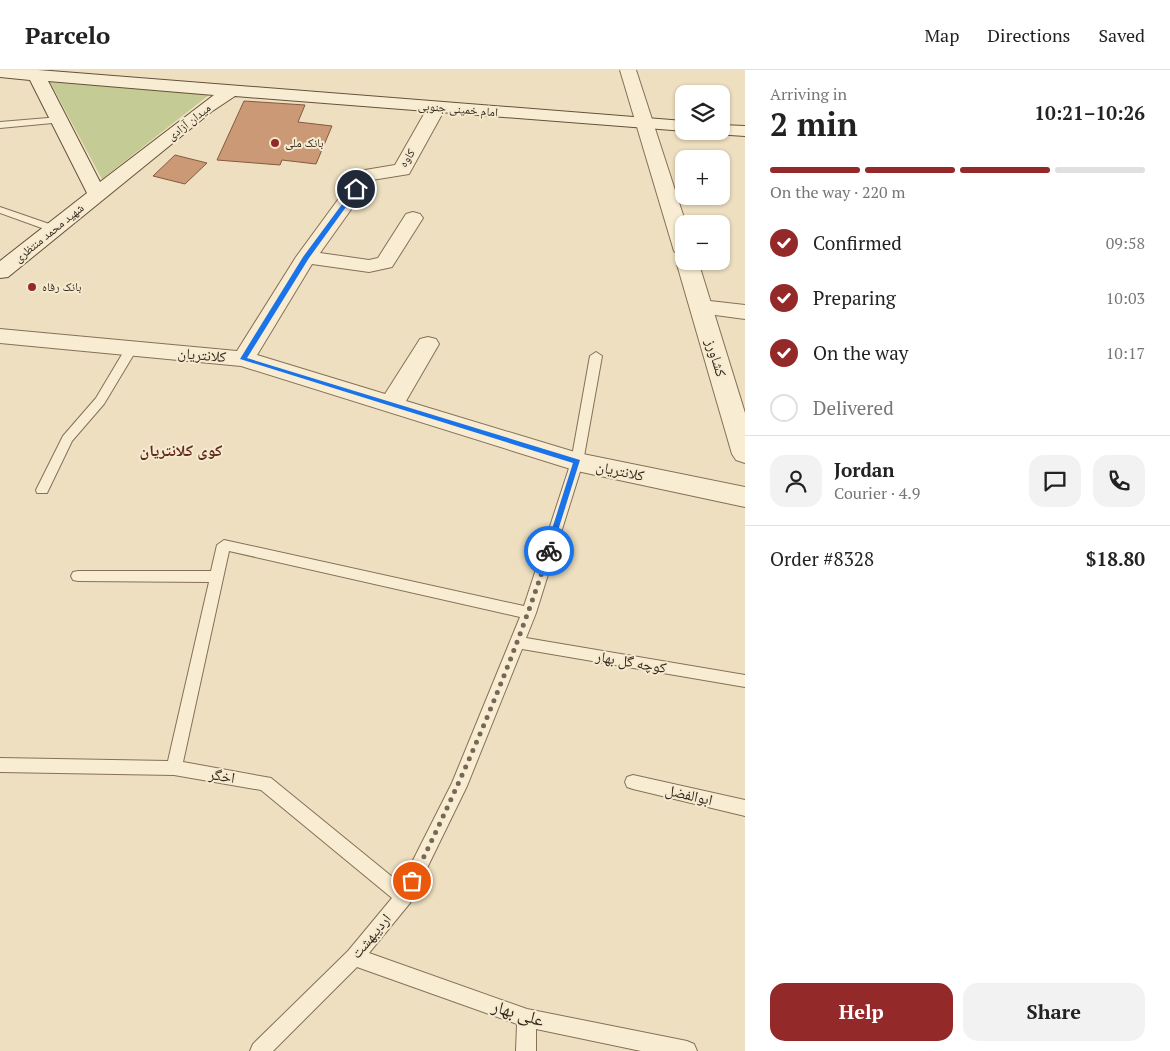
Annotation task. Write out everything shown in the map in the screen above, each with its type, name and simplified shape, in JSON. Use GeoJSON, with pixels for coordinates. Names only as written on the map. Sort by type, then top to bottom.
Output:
{"type":"FeatureCollection","features":[{"type":"Feature","properties":{"kind":"street"},"geometry":{"type":"LineString","coordinates":[[628,70],[675,221]]}},
{"type":"Feature","properties":{"kind":"street"},"geometry":{"type":"LineString","coordinates":[[0,72],[36,75],[97,194]]}},
{"type":"Feature","properties":{"kind":"street","name":"میدان آزادی"},"geometry":{"type":"LineString","coordinates":[[36,75],[191,88],[235,80]]}},
{"type":"Feature","properties":{"kind":"street","name":"امام خمینی جنوبی"},"geometry":{"type":"LineString","coordinates":[[235,80],[437,107],[675,125]]}},
{"type":"Feature","properties":{"kind":"street","name":"میدان آزادی"},"geometry":{"type":"LineString","coordinates":[[97,194],[205,108],[235,80]]}},
{"type":"Feature","properties":{"kind":"street","name":"کاوه"},"geometry":{"type":"LineString","coordinates":[[243,359],[306,257],[366,175],[402,170],[437,107]]}},
{"type":"Feature","properties":{"kind":"street"},"geometry":{"type":"LineString","coordinates":[[730,131],[745,132]]}},
{"type":"Feature","properties":{"kind":"street","name":"شهید محمد منتظری"},"geometry":{"type":"LineString","coordinates":[[0,272],[97,194]]}},
{"type":"Feature","properties":{"kind":"street"},"geometry":{"type":"LineString","coordinates":[[306,257],[368,266],[385,263],[413,218]]}},
{"type":"Feature","properties":{"kind":"street","name":"کشاورز"},"geometry":{"type":"LineString","coordinates":[[690,270],[745,454]]}},
{"type":"Feature","properties":{"kind":"street"},"geometry":{"type":"LineString","coordinates":[[701,307],[745,312]]}},
{"type":"Feature","properties":{"kind":"street","name":"کلانتریان"},"geometry":{"type":"LineString","coordinates":[[0,336],[243,359],[577,462],[745,497]]}},
{"type":"Feature","properties":{"kind":"street"},"geometry":{"type":"LineString","coordinates":[[391,404],[428,344]]}},
{"type":"Feature","properties":{"kind":"lane"},"geometry":{"type":"LineString","coordinates":[[0,124],[60,120]]}},
{"type":"Feature","properties":{"kind":"lane"},"geometry":{"type":"LineString","coordinates":[[0,210],[54,229]]}},
{"type":"Feature","properties":{"kind":"lane"},"geometry":{"type":"LineString","coordinates":[[42,490],[67,439],[100,401],[131,349]]}},
{"type":"Feature","properties":{"kind":"lane","name":"اردیبهشت"},"geometry":{"type":"LineString","coordinates":[[260,1051],[354,957],[404,897],[459,786],[528,613],[577,462],[596,356]]}},
{"type":"Feature","properties":{"kind":"lane"},"geometry":{"type":"LineString","coordinates":[[174,768],[224,545],[528,613]]}},
{"type":"Feature","properties":{"kind":"lane"},"geometry":{"type":"LineString","coordinates":[[78,576],[217,577]]}},
{"type":"Feature","properties":{"kind":"lane","name":"کوچه گل بهار"},"geometry":{"type":"LineString","coordinates":[[517,642],[745,681]]}},
{"type":"Feature","properties":{"kind":"lane","name":"اخگر"},"geometry":{"type":"LineString","coordinates":[[0,766],[174,768],[265,783],[404,897]]}},
{"type":"Feature","properties":{"kind":"lane","name":"ابوالفضل"},"geometry":{"type":"LineString","coordinates":[[633,782],[745,808]]}},
{"type":"Feature","properties":{"kind":"lane","name":"علی بهار"},"geometry":{"type":"LineString","coordinates":[[354,957],[527,1018],[687,1051]]}},
{"type":"Feature","properties":{"kind":"lane"},"geometry":{"type":"LineString","coordinates":[[526,1051],[527,1018]]}},
{"type":"Feature","properties":{"kind":"green space"},"geometry":{"type":"Polygon","coordinates":[[[50,82],[210,94],[102,179],[50,82]]]}},
{"type":"Feature","properties":{"kind":"building","name":"بانک ملی"},"geometry":{"type":"Polygon","coordinates":[[[244,101],[305,105],[298,122],[332,126],[316,164],[282,160],[280,165],[217,160],[244,101]]]}},
{"type":"Feature","properties":{"kind":"building"},"geometry":{"type":"Polygon","coordinates":[[[175,155],[207,163],[185,184],[153,176],[175,155]]]}},
{"type":"Feature","properties":{"kind":"way so far"},"geometry":{"type":"LineString","coordinates":[[412,881],[459,786],[528,613],[549,551]]}},
{"type":"Feature","properties":{"kind":"place","name":"بانک ملی"},"geometry":{"type":"Point","coordinates":[275,143]}},
{"type":"Feature","properties":{"kind":"place","name":"بانک رفاه"},"geometry":{"type":"Point","coordinates":[32,287]}},
{"type":"Feature","properties":{"kind":"district","name":"کوی کلانتریان"},"geometry":{"type":"Point","coordinates":[181,450]}},
{"type":"Feature","properties":{"kind":"route"},"geometry":{"type":"LineString","coordinates":[[356,189],[306,257],[243,359],[577,462],[549,551]]}}]}
